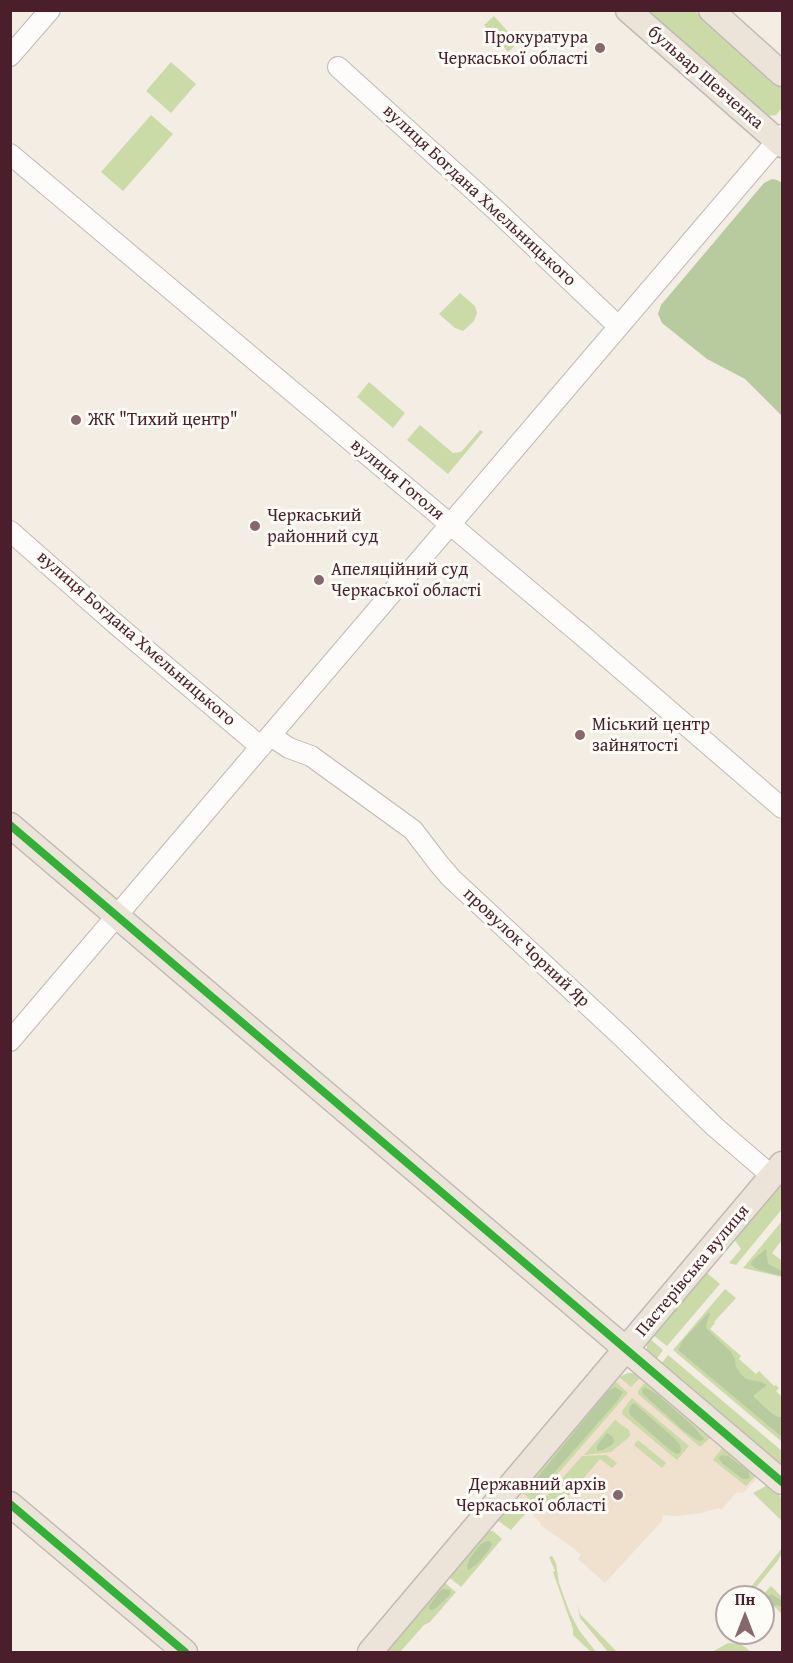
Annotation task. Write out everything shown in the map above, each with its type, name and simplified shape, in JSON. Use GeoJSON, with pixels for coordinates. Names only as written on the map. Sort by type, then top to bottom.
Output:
{"type":"FeatureCollection","features":[{"type":"Feature","properties":{"kind":"main road","name":"бульвар Шевченка"},"geometry":{"type":"LineString","coordinates":[[628,10],[781,140]]}},
{"type":"Feature","properties":{"kind":"main road"},"geometry":{"type":"LineString","coordinates":[[711,10],[783,74]]}},
{"type":"Feature","properties":{"kind":"main road"},"geometry":{"type":"LineString","coordinates":[[10,825],[783,1482]]}},
{"type":"Feature","properties":{"kind":"main road","name":"Пастерівська вулиця"},"geometry":{"type":"LineString","coordinates":[[370,1653],[777,1170]]}},
{"type":"Feature","properties":{"kind":"main road"},"geometry":{"type":"LineString","coordinates":[[10,1504],[185,1653]]}},
{"type":"Feature","properties":{"kind":"street"},"geometry":{"type":"LineString","coordinates":[[10,56],[50,10]]}},
{"type":"Feature","properties":{"kind":"street","name":"вулиця Богдана Хмельницького"},"geometry":{"type":"LineString","coordinates":[[338,67],[499,213],[618,326]]}},
{"type":"Feature","properties":{"kind":"street"},"geometry":{"type":"LineString","coordinates":[[10,1041],[618,326],[781,140]]}},
{"type":"Feature","properties":{"kind":"street","name":"вулиця Гоголя"},"geometry":{"type":"LineString","coordinates":[[10,154],[783,808]]}},
{"type":"Feature","properties":{"kind":"street","name":"вулиця Богдана Хмельницького"},"geometry":{"type":"LineString","coordinates":[[10,531],[118,626],[266,741]]}},
{"type":"Feature","properties":{"kind":"street","name":"провулок Чорний Яр"},"geometry":{"type":"LineString","coordinates":[[266,741],[311,756],[413,830],[452,878],[721,1132],[777,1170]]}},
{"type":"Feature","properties":{"kind":"shaded area"},"geometry":{"type":"Polygon","coordinates":[[[628,1373],[638,1374],[758,1477],[743,1493],[736,1493],[721,1510],[719,1508],[701,1513],[663,1515],[662,1521],[605,1583],[578,1559],[581,1555],[572,1547],[540,1525],[541,1523],[519,1502],[512,1502],[615,1381],[628,1373]]]}},
{"type":"Feature","properties":{"kind":"green space"},"geometry":{"type":"Polygon","coordinates":[[[644,11],[695,11],[782,86],[782,108],[776,115],[766,116],[644,11]]]}},
{"type":"Feature","properties":{"kind":"green space"},"geometry":{"type":"Polygon","coordinates":[[[494,16],[518,43],[508,52],[484,25],[494,16]]]}},
{"type":"Feature","properties":{"kind":"green space"},"geometry":{"type":"Polygon","coordinates":[[[171,62],[196,84],[171,113],[146,91],[171,62]]]}},
{"type":"Feature","properties":{"kind":"green space"},"geometry":{"type":"Polygon","coordinates":[[[151,115],[173,134],[123,191],[101,172],[151,115]]]}},
{"type":"Feature","properties":{"kind":"green space"},"geometry":{"type":"Polygon","coordinates":[[[772,179],[782,183],[782,416],[745,379],[707,359],[662,323],[658,314],[661,305],[764,183],[772,179]]]}},
{"type":"Feature","properties":{"kind":"green space"},"geometry":{"type":"Polygon","coordinates":[[[460,293],[475,306],[477,313],[474,321],[463,331],[455,328],[439,314],[460,293]]]}},
{"type":"Feature","properties":{"kind":"green space"},"geometry":{"type":"Polygon","coordinates":[[[369,382],[405,413],[393,428],[357,397],[369,382]]]}},
{"type":"Feature","properties":{"kind":"green space"},"geometry":{"type":"Polygon","coordinates":[[[420,425],[453,453],[461,452],[480,430],[483,432],[448,474],[407,440],[420,425]]]}},
{"type":"Feature","properties":{"kind":"green space"},"geometry":{"type":"Polygon","coordinates":[[[782,1181],[782,1209],[736,1265],[729,1263],[741,1249],[734,1239],[782,1181]]]}},
{"type":"Feature","properties":{"kind":"green space"},"geometry":{"type":"Polygon","coordinates":[[[782,1221],[782,1240],[772,1253],[782,1261],[782,1277],[743,1268],[782,1221]]]}},
{"type":"Feature","properties":{"kind":"green space"},"geometry":{"type":"Polygon","coordinates":[[[766,1249],[768,1264],[782,1271],[782,1276],[762,1271],[751,1264],[766,1249]]]}},
{"type":"Feature","properties":{"kind":"green space"},"geometry":{"type":"Polygon","coordinates":[[[706,1272],[720,1284],[667,1346],[653,1335],[706,1272]]]}},
{"type":"Feature","properties":{"kind":"green space"},"geometry":{"type":"Polygon","coordinates":[[[725,1289],[736,1298],[710,1329],[741,1356],[739,1359],[756,1374],[759,1371],[779,1388],[776,1391],[782,1397],[782,1442],[673,1350],[725,1289]]]}},
{"type":"Feature","properties":{"kind":"green space"},"geometry":{"type":"Polygon","coordinates":[[[709,1312],[706,1328],[731,1352],[741,1374],[746,1379],[767,1385],[753,1396],[770,1412],[782,1417],[782,1437],[678,1350],[683,1340],[709,1312]]]}},
{"type":"Feature","properties":{"kind":"green space"},"geometry":{"type":"Polygon","coordinates":[[[650,1339],[663,1350],[656,1360],[647,1351],[650,1339]]]}},
{"type":"Feature","properties":{"kind":"green space"},"geometry":{"type":"Polygon","coordinates":[[[668,1355],[782,1451],[782,1468],[661,1364],[668,1355]]]}},
{"type":"Feature","properties":{"kind":"green space"},"geometry":{"type":"Polygon","coordinates":[[[635,1373],[641,1377],[631,1387],[619,1377],[635,1373]]]}},
{"type":"Feature","properties":{"kind":"green space"},"geometry":{"type":"Polygon","coordinates":[[[615,1381],[628,1393],[535,1500],[531,1500],[522,1490],[615,1381]]]}},
{"type":"Feature","properties":{"kind":"green space"},"geometry":{"type":"Polygon","coordinates":[[[646,1381],[711,1437],[699,1446],[638,1394],[646,1381]]]}},
{"type":"Feature","properties":{"kind":"green space"},"geometry":{"type":"Polygon","coordinates":[[[615,1387],[623,1392],[618,1400],[540,1488],[532,1494],[529,1488],[532,1484],[608,1391],[615,1387]]]}},
{"type":"Feature","properties":{"kind":"green space"},"geometry":{"type":"Polygon","coordinates":[[[645,1387],[658,1395],[704,1439],[697,1440],[684,1431],[643,1394],[642,1390],[645,1387]]]}},
{"type":"Feature","properties":{"kind":"green space"},"geometry":{"type":"Polygon","coordinates":[[[632,1398],[689,1446],[677,1460],[622,1414],[632,1398]]]}},
{"type":"Feature","properties":{"kind":"green space"},"geometry":{"type":"Polygon","coordinates":[[[634,1403],[674,1438],[680,1445],[680,1453],[677,1454],[670,1450],[630,1415],[630,1406],[634,1403]]]}},
{"type":"Feature","properties":{"kind":"green space"},"geometry":{"type":"Polygon","coordinates":[[[615,1420],[629,1430],[628,1438],[611,1452],[584,1455],[615,1420]]]}},
{"type":"Feature","properties":{"kind":"green space"},"geometry":{"type":"Polygon","coordinates":[[[607,1433],[613,1437],[613,1444],[597,1451],[597,1446],[607,1433]]]}},
{"type":"Feature","properties":{"kind":"green space"},"geometry":{"type":"Polygon","coordinates":[[[638,1440],[666,1463],[662,1468],[634,1445],[638,1440]]]}},
{"type":"Feature","properties":{"kind":"green space"},"geometry":{"type":"Polygon","coordinates":[[[723,1447],[756,1475],[746,1486],[713,1460],[723,1447]]]}},
{"type":"Feature","properties":{"kind":"green space"},"geometry":{"type":"Polygon","coordinates":[[[606,1455],[617,1463],[612,1468],[600,1459],[556,1510],[544,1499],[582,1456],[606,1455]]]}},
{"type":"Feature","properties":{"kind":"green space"},"geometry":{"type":"Polygon","coordinates":[[[721,1455],[728,1456],[748,1471],[750,1477],[743,1479],[723,1464],[719,1459],[721,1455]]]}},
{"type":"Feature","properties":{"kind":"green space"},"geometry":{"type":"Polygon","coordinates":[[[768,1485],[782,1498],[782,1521],[753,1493],[768,1485]]]}},
{"type":"Feature","properties":{"kind":"green space"},"geometry":{"type":"Polygon","coordinates":[[[516,1501],[528,1511],[511,1530],[497,1520],[512,1502],[516,1501]]]}},
{"type":"Feature","properties":{"kind":"green space"},"geometry":{"type":"Polygon","coordinates":[[[487,1531],[493,1531],[502,1539],[461,1587],[449,1577],[487,1531]]]}},
{"type":"Feature","properties":{"kind":"green space"},"geometry":{"type":"Polygon","coordinates":[[[487,1541],[492,1544],[489,1550],[477,1564],[468,1570],[470,1558],[481,1544],[487,1541]]]}},
{"type":"Feature","properties":{"kind":"green space"},"geometry":{"type":"Polygon","coordinates":[[[782,1548],[782,1554],[776,1563],[758,1585],[752,1585],[782,1548]]]}},
{"type":"Feature","properties":{"kind":"green space"},"geometry":{"type":"Polygon","coordinates":[[[552,1556],[570,1613],[579,1630],[596,1652],[591,1652],[573,1635],[549,1557],[552,1556]]]}},
{"type":"Feature","properties":{"kind":"green space"},"geometry":{"type":"Polygon","coordinates":[[[444,1582],[456,1592],[400,1652],[385,1652],[444,1582]]]}},
{"type":"Feature","properties":{"kind":"green space"},"geometry":{"type":"Polygon","coordinates":[[[443,1589],[451,1590],[450,1595],[436,1608],[429,1609],[429,1606],[443,1589]]]}},
{"type":"Feature","properties":{"kind":"green space"},"geometry":{"type":"Polygon","coordinates":[[[775,1590],[782,1597],[782,1614],[775,1607],[775,1590]]]}},
{"type":"Feature","properties":{"kind":"green space"},"geometry":{"type":"Polygon","coordinates":[[[775,1597],[782,1601],[782,1607],[775,1606],[775,1597]]]}},
{"type":"Feature","properties":{"kind":"green space"},"geometry":{"type":"Polygon","coordinates":[[[577,1603],[580,1614],[617,1652],[608,1652],[580,1618],[577,1603]]]}},
{"type":"Feature","properties":{"kind":"green space"},"geometry":{"type":"Polygon","coordinates":[[[724,1645],[742,1645],[751,1652],[712,1652],[724,1645]]]}},
{"type":"Feature","properties":{"kind":"transit line"},"geometry":{"type":"LineString","coordinates":[[10,825],[782,1482]]}},
{"type":"Feature","properties":{"kind":"transit line"},"geometry":{"type":"LineString","coordinates":[[10,1504],[185,1652]]}},
{"type":"Feature","properties":{"kind":"place","name":"Прокуратура Черкаської області"},"geometry":{"type":"Point","coordinates":[600,48]}},
{"type":"Feature","properties":{"kind":"place","name":"ЖК \"Тихий центр\""},"geometry":{"type":"Point","coordinates":[76,420]}},
{"type":"Feature","properties":{"kind":"place","name":"Черкаський районний суд"},"geometry":{"type":"Point","coordinates":[255,526]}},
{"type":"Feature","properties":{"kind":"place","name":"Апеляційний суд Черкаської області"},"geometry":{"type":"Point","coordinates":[319,580]}},
{"type":"Feature","properties":{"kind":"place","name":"Міський центр зайнятості"},"geometry":{"type":"Point","coordinates":[580,735]}},
{"type":"Feature","properties":{"kind":"place","name":"Державний архів Черкаської області"},"geometry":{"type":"Point","coordinates":[618,1495]}}]}
